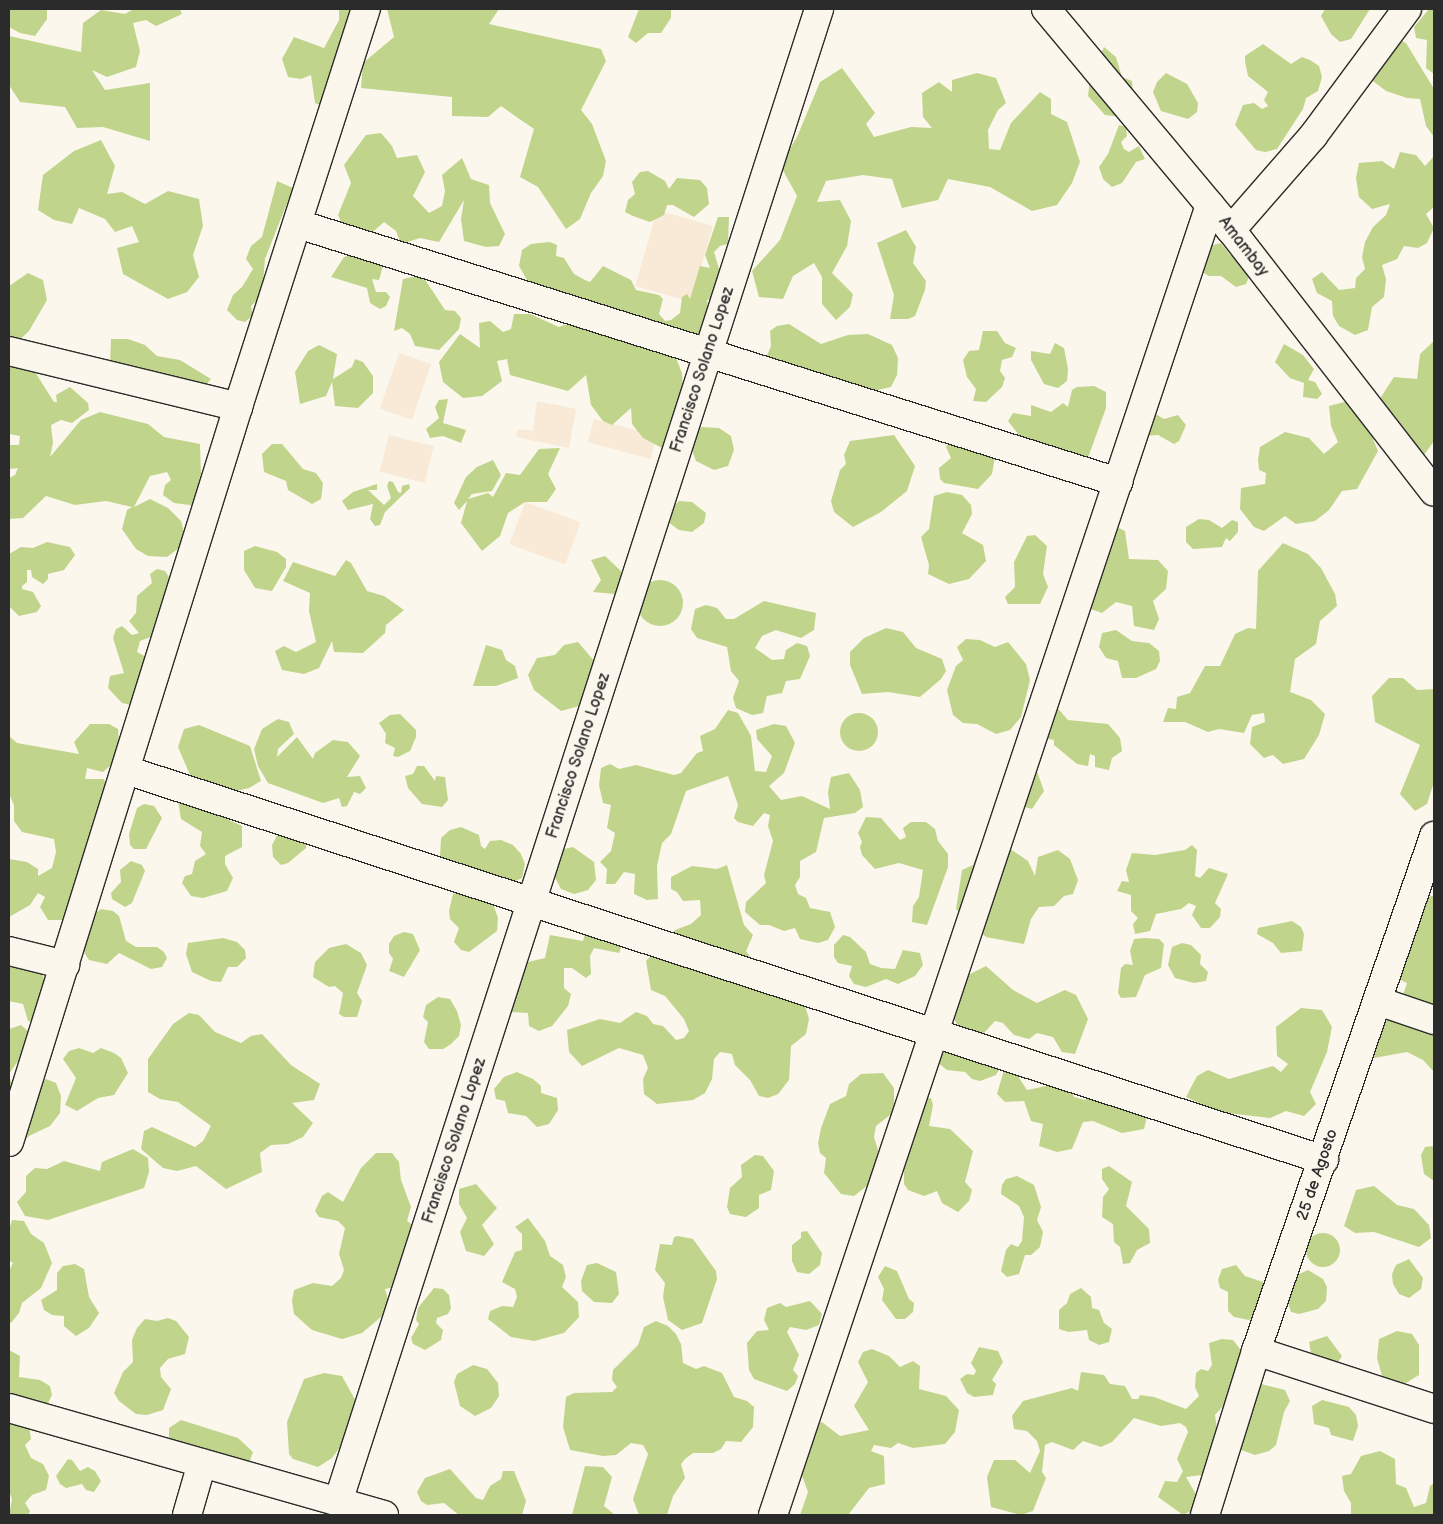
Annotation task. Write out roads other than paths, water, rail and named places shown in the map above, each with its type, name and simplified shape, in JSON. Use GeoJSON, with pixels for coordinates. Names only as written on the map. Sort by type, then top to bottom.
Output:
{"type":"FeatureCollection","features":[{"type":"Feature","properties":{"kind":"street"},"geometry":{"type":"LineString","coordinates":[[9,1142],[238,407],[366,9]]}},
{"type":"Feature","properties":{"kind":"street","name":"Francisco Solano Lopez"},"geometry":{"type":"LineString","coordinates":[[338,1502],[819,9]]}},
{"type":"Feature","properties":{"kind":"street","name":"Amambay"},"geometry":{"type":"LineString","coordinates":[[1046,9],[1210,205],[1434,492]]}},
{"type":"Feature","properties":{"kind":"street"},"geometry":{"type":"LineString","coordinates":[[1230,230],[1313,136],[1407,9]]}},
{"type":"Feature","properties":{"kind":"street"},"geometry":{"type":"LineString","coordinates":[[773,1515],[1210,205]]}},
{"type":"Feature","properties":{"kind":"street"},"geometry":{"type":"LineString","coordinates":[[298,224],[1118,482]]}},
{"type":"Feature","properties":{"kind":"street"},"geometry":{"type":"LineString","coordinates":[[9,351],[238,407]]}},
{"type":"Feature","properties":{"kind":"street"},"geometry":{"type":"LineString","coordinates":[[126,770],[1324,1160]]}},
{"type":"Feature","properties":{"kind":"street","name":"25 de Agosto"},"geometry":{"type":"LineString","coordinates":[[1205,1515],[1256,1351],[1324,1160],[1434,836]]}},
{"type":"Feature","properties":{"kind":"street"},"geometry":{"type":"LineString","coordinates":[[9,951],[64,965]]}},
{"type":"Feature","properties":{"kind":"street"},"geometry":{"type":"LineString","coordinates":[[1378,1000],[1434,1020]]}},
{"type":"Feature","properties":{"kind":"street"},"geometry":{"type":"LineString","coordinates":[[1256,1351],[1434,1409]]}},
{"type":"Feature","properties":{"kind":"street"},"geometry":{"type":"LineString","coordinates":[[9,1408],[384,1515]]}},
{"type":"Feature","properties":{"kind":"street"},"geometry":{"type":"LineString","coordinates":[[187,1515],[202,1463]]}}]}
